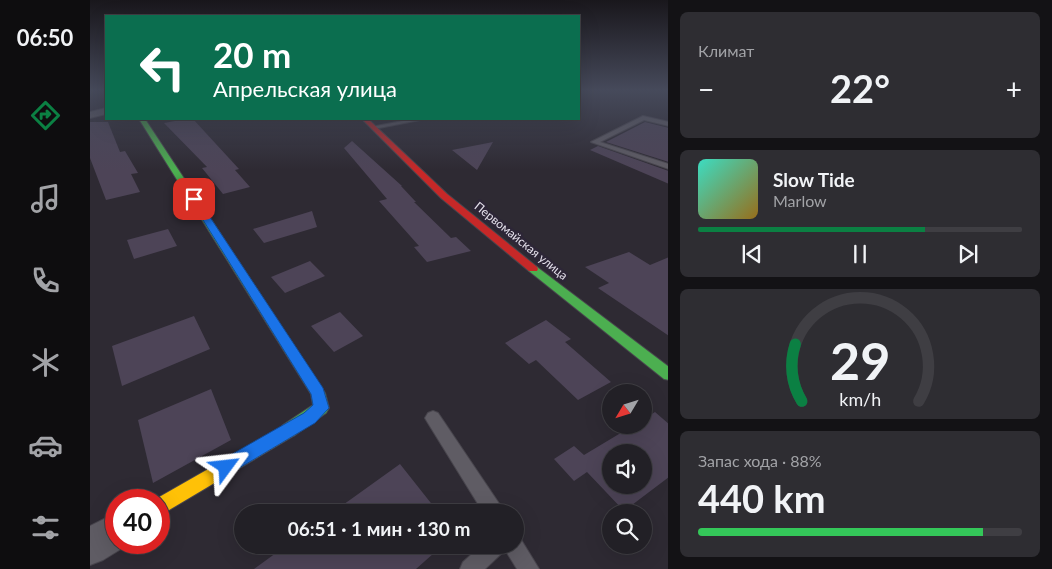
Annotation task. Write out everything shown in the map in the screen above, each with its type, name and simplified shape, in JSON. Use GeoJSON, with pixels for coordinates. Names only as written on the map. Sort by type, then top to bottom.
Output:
{"type":"FeatureCollection","features":[{"type":"Feature","properties":{"kind":"street"},"geometry":{"type":"LineString","coordinates":[[143,120],[318,393],[321,408],[310,418],[170,500]]}},
{"type":"Feature","properties":{"kind":"street","name":"Первомайская улица"},"geometry":{"type":"LineString","coordinates":[[366,120],[444,196],[499,242],[668,375]]}},
{"type":"Feature","properties":{"kind":"street"},"geometry":{"type":"LineString","coordinates":[[90,547],[105,538]]}},
{"type":"Feature","properties":{"kind":"lane"},"geometry":{"type":"LineString","coordinates":[[668,124],[643,118],[594,142],[668,166]]}},
{"type":"Feature","properties":{"kind":"lane"},"geometry":{"type":"LineString","coordinates":[[374,127],[416,120]]}},
{"type":"Feature","properties":{"kind":"lane"},"geometry":{"type":"LineString","coordinates":[[433,418],[488,504]]}},
{"type":"Feature","properties":{"kind":"lane"},"geometry":{"type":"LineString","coordinates":[[470,569],[486,554]]}},
{"type":"Feature","properties":{"kind":"lane"},"geometry":{"type":"LineString","coordinates":[[520,554],[529,569]]}},
{"type":"Feature","properties":{"kind":"building"},"geometry":{"type":"Polygon","coordinates":[[[194,120],[239,169],[235,170],[250,187],[223,194],[202,168],[207,167],[164,123],[194,120]]]}},
{"type":"Feature","properties":{"kind":"building"},"geometry":{"type":"Polygon","coordinates":[[[90,122],[108,122],[120,152],[125,151],[138,173],[131,174],[140,192],[106,200],[90,158],[90,122]]]}},
{"type":"Feature","properties":{"kind":"building"},"geometry":{"type":"Polygon","coordinates":[[[645,122],[668,128],[668,162],[606,142],[645,122]]]}},
{"type":"Feature","properties":{"kind":"building"},"geometry":{"type":"Polygon","coordinates":[[[352,141],[402,186],[416,202],[414,202],[451,238],[456,237],[471,251],[427,262],[414,247],[419,246],[379,201],[387,199],[344,148],[352,141]]]}},
{"type":"Feature","properties":{"kind":"building"},"geometry":{"type":"Polygon","coordinates":[[[493,142],[477,170],[452,150],[493,142]]]}},
{"type":"Feature","properties":{"kind":"building"},"geometry":{"type":"Polygon","coordinates":[[[598,146],[668,171],[668,184],[590,150],[598,146]]]}},
{"type":"Feature","properties":{"kind":"building"},"geometry":{"type":"Polygon","coordinates":[[[312,211],[317,227],[264,243],[253,229],[312,211]]]}},
{"type":"Feature","properties":{"kind":"building"},"geometry":{"type":"Polygon","coordinates":[[[168,229],[177,246],[134,259],[127,240],[168,229]]]}},
{"type":"Feature","properties":{"kind":"building"},"geometry":{"type":"Polygon","coordinates":[[[629,252],[650,265],[668,257],[668,335],[598,288],[609,283],[585,267],[629,252]]]}},
{"type":"Feature","properties":{"kind":"building"},"geometry":{"type":"Polygon","coordinates":[[[310,261],[325,276],[285,293],[271,277],[310,261]]]}},
{"type":"Feature","properties":{"kind":"building"},"geometry":{"type":"Polygon","coordinates":[[[340,312],[363,336],[334,352],[311,326],[340,312]]]}},
{"type":"Feature","properties":{"kind":"building"},"geometry":{"type":"Polygon","coordinates":[[[194,316],[210,349],[122,386],[112,346],[194,316]]]}},
{"type":"Feature","properties":{"kind":"building"},"geometry":{"type":"Polygon","coordinates":[[[546,320],[571,339],[565,342],[611,382],[602,384],[602,387],[578,400],[536,360],[529,364],[505,343],[546,320]]]}},
{"type":"Feature","properties":{"kind":"building"},"geometry":{"type":"Polygon","coordinates":[[[211,389],[231,440],[153,483],[138,420],[211,389]]]}},
{"type":"Feature","properties":{"kind":"building"},"geometry":{"type":"Polygon","coordinates":[[[655,412],[668,423],[668,478],[652,490],[652,444],[602,444],[619,434],[652,434],[652,414],[655,412]]]}},
{"type":"Feature","properties":{"kind":"building"},"geometry":{"type":"Polygon","coordinates":[[[602,444],[602,488],[587,472],[574,481],[554,459],[574,446],[584,455],[602,444]]]}},
{"type":"Feature","properties":{"kind":"building"},"geometry":{"type":"Polygon","coordinates":[[[400,464],[432,504],[344,504],[400,464]]]}},
{"type":"Feature","properties":{"kind":"building"},"geometry":{"type":"Polygon","coordinates":[[[608,494],[646,494],[633,504],[617,504],[608,494]]]}},
{"type":"Feature","properties":{"kind":"building"},"geometry":{"type":"Polygon","coordinates":[[[275,554],[433,554],[416,569],[254,569],[275,554]]]}},
{"type":"Feature","properties":{"kind":"traffic: fast"},"geometry":{"type":"LineString","coordinates":[[143,120],[318,393],[321,408],[289,430]]}},
{"type":"Feature","properties":{"kind":"traffic: fast"},"geometry":{"type":"LineString","coordinates":[[533,269],[668,374]]}},
{"type":"Feature","properties":{"kind":"traffic: slow"},"geometry":{"type":"LineString","coordinates":[[170,500],[289,430]]}},
{"type":"Feature","properties":{"kind":"traffic: jam"},"geometry":{"type":"LineString","coordinates":[[366,120],[444,196],[533,269]]}},
{"type":"Feature","properties":{"kind":"route"},"geometry":{"type":"LineString","coordinates":[[194,199],[318,393],[321,408],[310,418],[226,467]]}}]}
